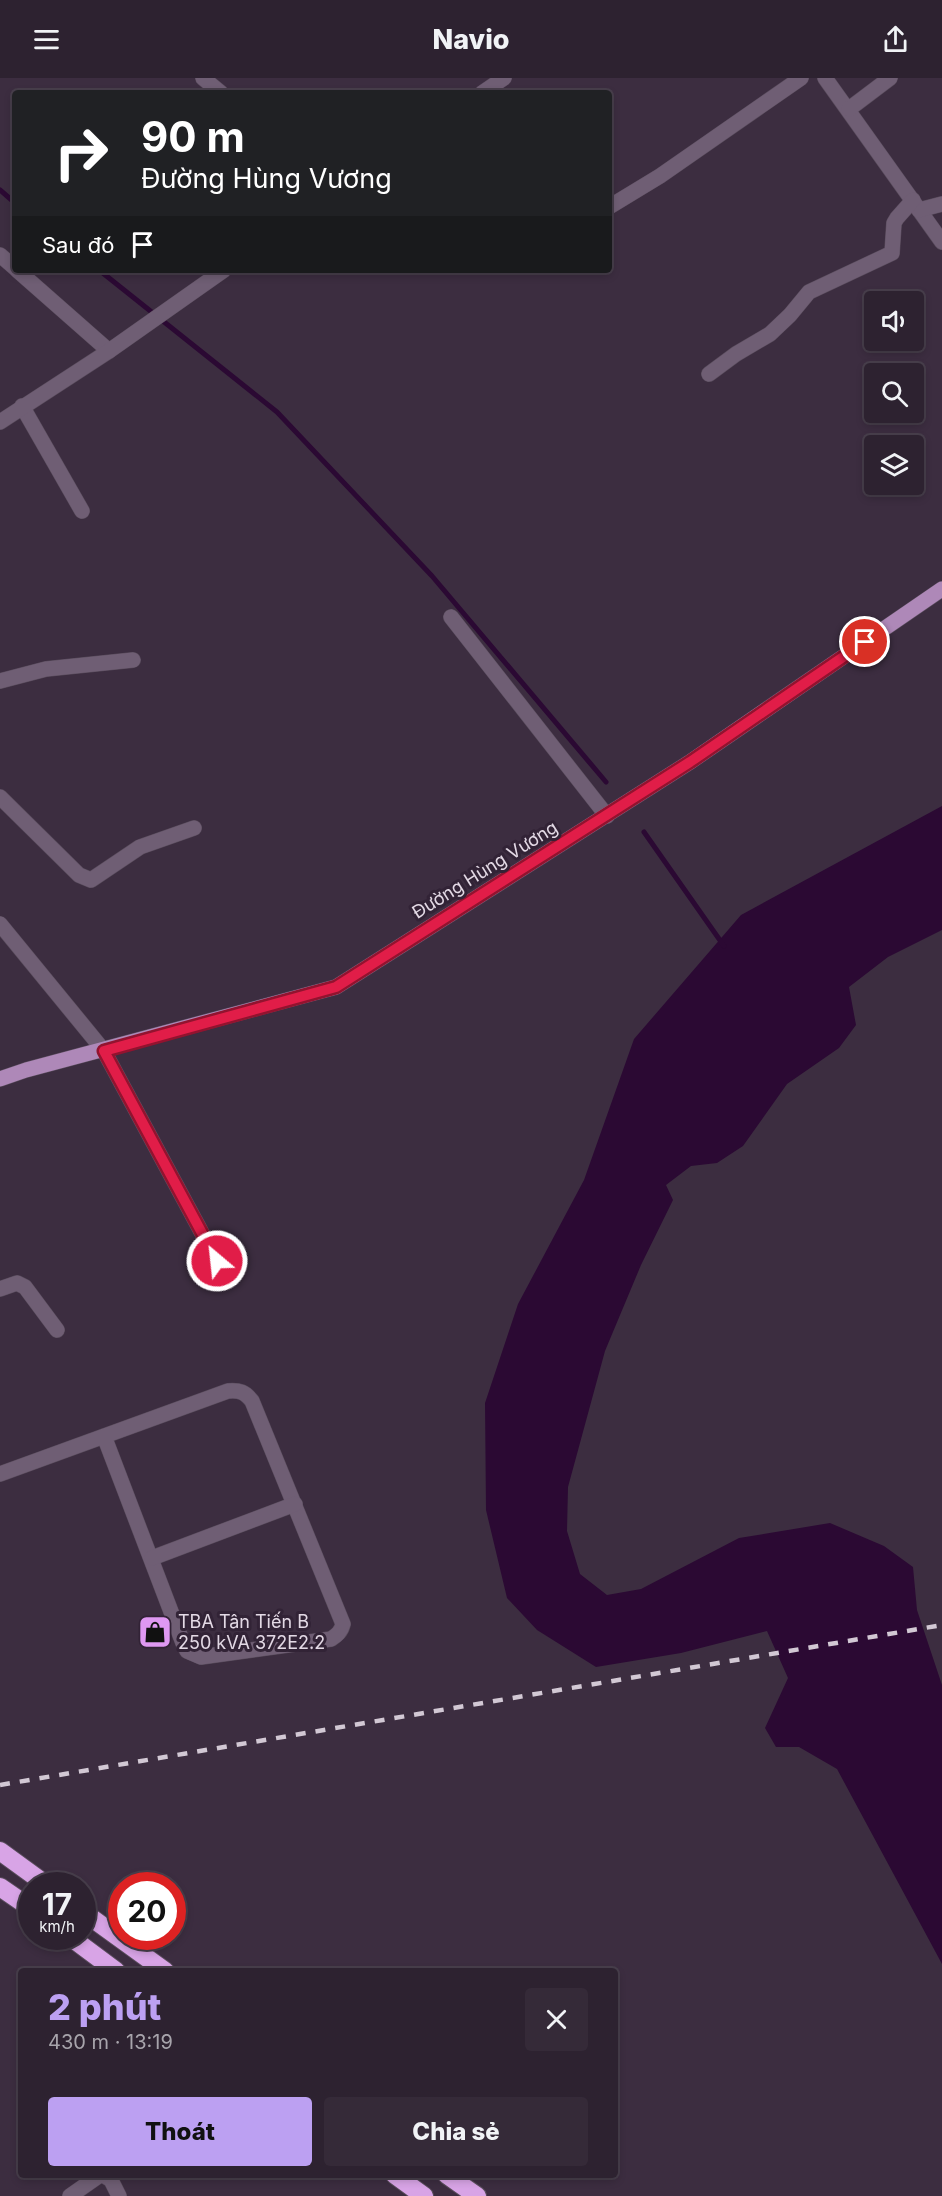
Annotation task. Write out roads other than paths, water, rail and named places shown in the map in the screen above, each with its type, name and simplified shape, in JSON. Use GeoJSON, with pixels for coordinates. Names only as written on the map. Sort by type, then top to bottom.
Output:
{"type":"FeatureCollection","features":[{"type":"Feature","properties":{"kind":"highway"},"geometry":{"type":"LineString","coordinates":[[0,1851],[29,1872]]}},
{"type":"Feature","properties":{"kind":"highway"},"geometry":{"type":"LineString","coordinates":[[0,1887],[18,1900]]}},
{"type":"Feature","properties":{"kind":"highway"},"geometry":{"type":"LineString","coordinates":[[96,1921],[161,1968]]}},
{"type":"Feature","properties":{"kind":"highway"},"geometry":{"type":"LineString","coordinates":[[88,1950],[112,1968]]}},
{"type":"Feature","properties":{"kind":"highway"},"geometry":{"type":"LineString","coordinates":[[399,2178],[424,2196]]}},
{"type":"Feature","properties":{"kind":"highway"},"geometry":{"type":"LineString","coordinates":[[451,2178],[477,2196]]}},
{"type":"Feature","properties":{"kind":"main road","name":"Đường Hùng Vương"},"geometry":{"type":"LineString","coordinates":[[0,1079],[26,1070],[104,1051],[336,987],[608,816],[942,589]]}},
{"type":"Feature","properties":{"kind":"street"},"geometry":{"type":"LineString","coordinates":[[203,78],[217,90]]}},
{"type":"Feature","properties":{"kind":"street"},"geometry":{"type":"LineString","coordinates":[[486,90],[504,78]]}},
{"type":"Feature","properties":{"kind":"street"},"geometry":{"type":"LineString","coordinates":[[612,205],[660,176],[801,78]]}},
{"type":"Feature","properties":{"kind":"street"},"geometry":{"type":"LineString","coordinates":[[825,78],[942,242]]}},
{"type":"Feature","properties":{"kind":"street"},"geometry":{"type":"LineString","coordinates":[[849,109],[890,78]]}},
{"type":"Feature","properties":{"kind":"street"},"geometry":{"type":"LineString","coordinates":[[709,374],[781,325],[809,292],[892,253],[894,223],[916,205],[942,204]]}},
{"type":"Feature","properties":{"kind":"street"},"geometry":{"type":"LineString","coordinates":[[0,255],[12,266]]}},
{"type":"Feature","properties":{"kind":"street"},"geometry":{"type":"LineString","coordinates":[[21,273],[109,351]]}},
{"type":"Feature","properties":{"kind":"street"},"geometry":{"type":"LineString","coordinates":[[0,422],[109,351],[220,273]]}},
{"type":"Feature","properties":{"kind":"street"},"geometry":{"type":"LineString","coordinates":[[22,406],[82,511]]}},
{"type":"Feature","properties":{"kind":"street"},"geometry":{"type":"LineString","coordinates":[[451,617],[608,816]]}},
{"type":"Feature","properties":{"kind":"street"},"geometry":{"type":"LineString","coordinates":[[0,681],[46,669],[133,660]]}},
{"type":"Feature","properties":{"kind":"street"},"geometry":{"type":"LineString","coordinates":[[0,797],[85,879],[91,880],[140,847],[194,828]]}},
{"type":"Feature","properties":{"kind":"street"},"geometry":{"type":"LineString","coordinates":[[0,924],[104,1051],[217,1261]]}},
{"type":"Feature","properties":{"kind":"street"},"geometry":{"type":"LineString","coordinates":[[0,1289],[17,1283],[25,1287],[57,1330]]}},
{"type":"Feature","properties":{"kind":"street"},"geometry":{"type":"LineString","coordinates":[[0,1474],[228,1391],[239,1390],[252,1401],[343,1624],[342,1630],[331,1640],[201,1657],[194,1655],[183,1644],[104,1437]]}},
{"type":"Feature","properties":{"kind":"street"},"geometry":{"type":"LineString","coordinates":[[152,1558],[295,1504]]}},
{"type":"Feature","properties":{"kind":"street"},"geometry":{"type":"LineString","coordinates":[[70,2196],[97,2178]]}},
{"type":"Feature","properties":{"kind":"street"},"geometry":{"type":"LineString","coordinates":[[107,2178],[111,2180],[119,2196]]}},
{"type":"Feature","properties":{"kind":"waterway"},"geometry":{"type":"LineString","coordinates":[[0,190],[12,200]]}},
{"type":"Feature","properties":{"kind":"waterway"},"geometry":{"type":"LineString","coordinates":[[103,273],[277,412],[432,576],[606,782]]}},
{"type":"Feature","properties":{"kind":"waterway"},"geometry":{"type":"LineString","coordinates":[[644,832],[724,946]]}},
{"type":"Feature","properties":{"kind":"railway"},"geometry":{"type":"LineString","coordinates":[[0,1785],[942,1625]]}},
{"type":"Feature","properties":{"kind":"place","name":"TBA Tân Tiến B 250 kVA 372E2.2"},"geometry":{"type":"Point","coordinates":[155,1632]}}]}
